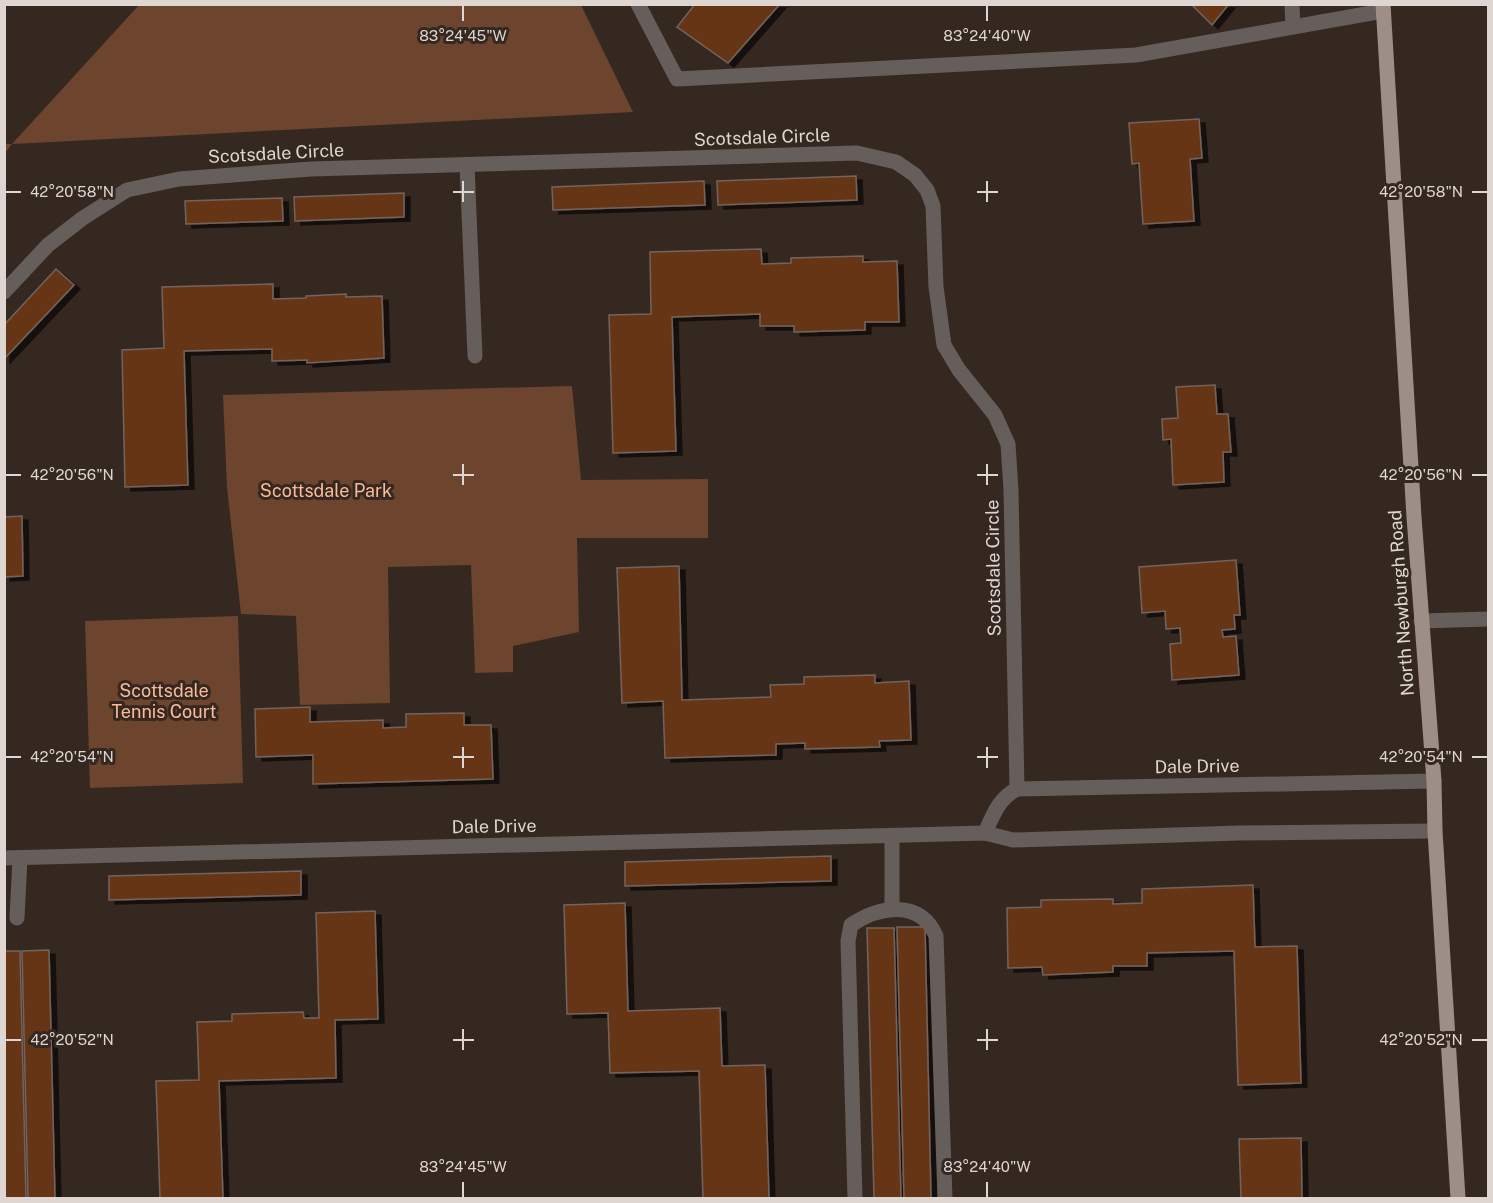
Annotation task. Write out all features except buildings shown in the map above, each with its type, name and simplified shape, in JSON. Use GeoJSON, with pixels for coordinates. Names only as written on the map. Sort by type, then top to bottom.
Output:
{"type":"FeatureCollection","features":[{"type":"Feature","properties":{"kind":"main road","name":"North Newburgh Road"},"geometry":{"type":"LineString","coordinates":[[1383,8],[1421,621],[1434,781],[1435,831],[1458,1198]]}},
{"type":"Feature","properties":{"kind":"street"},"geometry":{"type":"LineString","coordinates":[[638,4],[677,79],[1136,55],[1293,27],[1383,8]]}},
{"type":"Feature","properties":{"kind":"street"},"geometry":{"type":"LineString","coordinates":[[1292,4],[1293,27]]}},
{"type":"Feature","properties":{"kind":"street","name":"Scotsdale Circle"},"geometry":{"type":"LineString","coordinates":[[4,292],[48,245],[83,218],[127,190],[190,178],[311,169],[857,153],[879,156],[896,162],[915,175],[927,190],[933,206],[936,287],[944,345],[959,370],[995,415],[1008,444],[1017,789]]}},
{"type":"Feature","properties":{"kind":"street"},"geometry":{"type":"LineString","coordinates":[[467,165],[475,356]]}},
{"type":"Feature","properties":{"kind":"street"},"geometry":{"type":"LineString","coordinates":[[1421,621],[1488,619]]}},
{"type":"Feature","properties":{"kind":"street","name":"Dale Drive"},"geometry":{"type":"LineString","coordinates":[[1017,789],[1434,781]]}},
{"type":"Feature","properties":{"kind":"street"},"geometry":{"type":"LineString","coordinates":[[985,833],[1006,795],[1017,789]]}},
{"type":"Feature","properties":{"kind":"street","name":"Dale Drive"},"geometry":{"type":"LineString","coordinates":[[12,858],[985,833],[1012,840],[1239,833],[1435,831]]}},
{"type":"Feature","properties":{"kind":"street"},"geometry":{"type":"LineString","coordinates":[[892,836],[892,909]]}},
{"type":"Feature","properties":{"kind":"street"},"geometry":{"type":"LineString","coordinates":[[12,858],[17,918]]}},
{"type":"Feature","properties":{"kind":"street"},"geometry":{"type":"LineString","coordinates":[[855,1198],[848,941],[851,925],[866,915],[892,909],[911,911],[922,916],[932,926],[936,936],[945,1198]]}},
{"type":"Feature","properties":{"kind":"green space"},"geometry":{"type":"Polygon","coordinates":[[[139,5],[581,5],[633,112],[12,144],[139,5]]]}},
{"type":"Feature","properties":{"kind":"green space"},"geometry":{"type":"Polygon","coordinates":[[[5,144],[12,144],[5,153],[5,144]]]}},
{"type":"Feature","properties":{"kind":"green space","name":"Scottsdale Park"},"geometry":{"type":"Polygon","coordinates":[[[572,386],[581,480],[708,479],[708,538],[577,538],[579,632],[513,646],[513,672],[475,673],[471,565],[388,567],[390,703],[300,705],[296,616],[241,614],[227,487],[223,395],[572,386]]]}},
{"type":"Feature","properties":{"kind":"green space","name":"Scottsdale Tennis Court"},"geometry":{"type":"Polygon","coordinates":[[[238,616],[243,783],[90,788],[85,621],[238,616]]]}}]}
